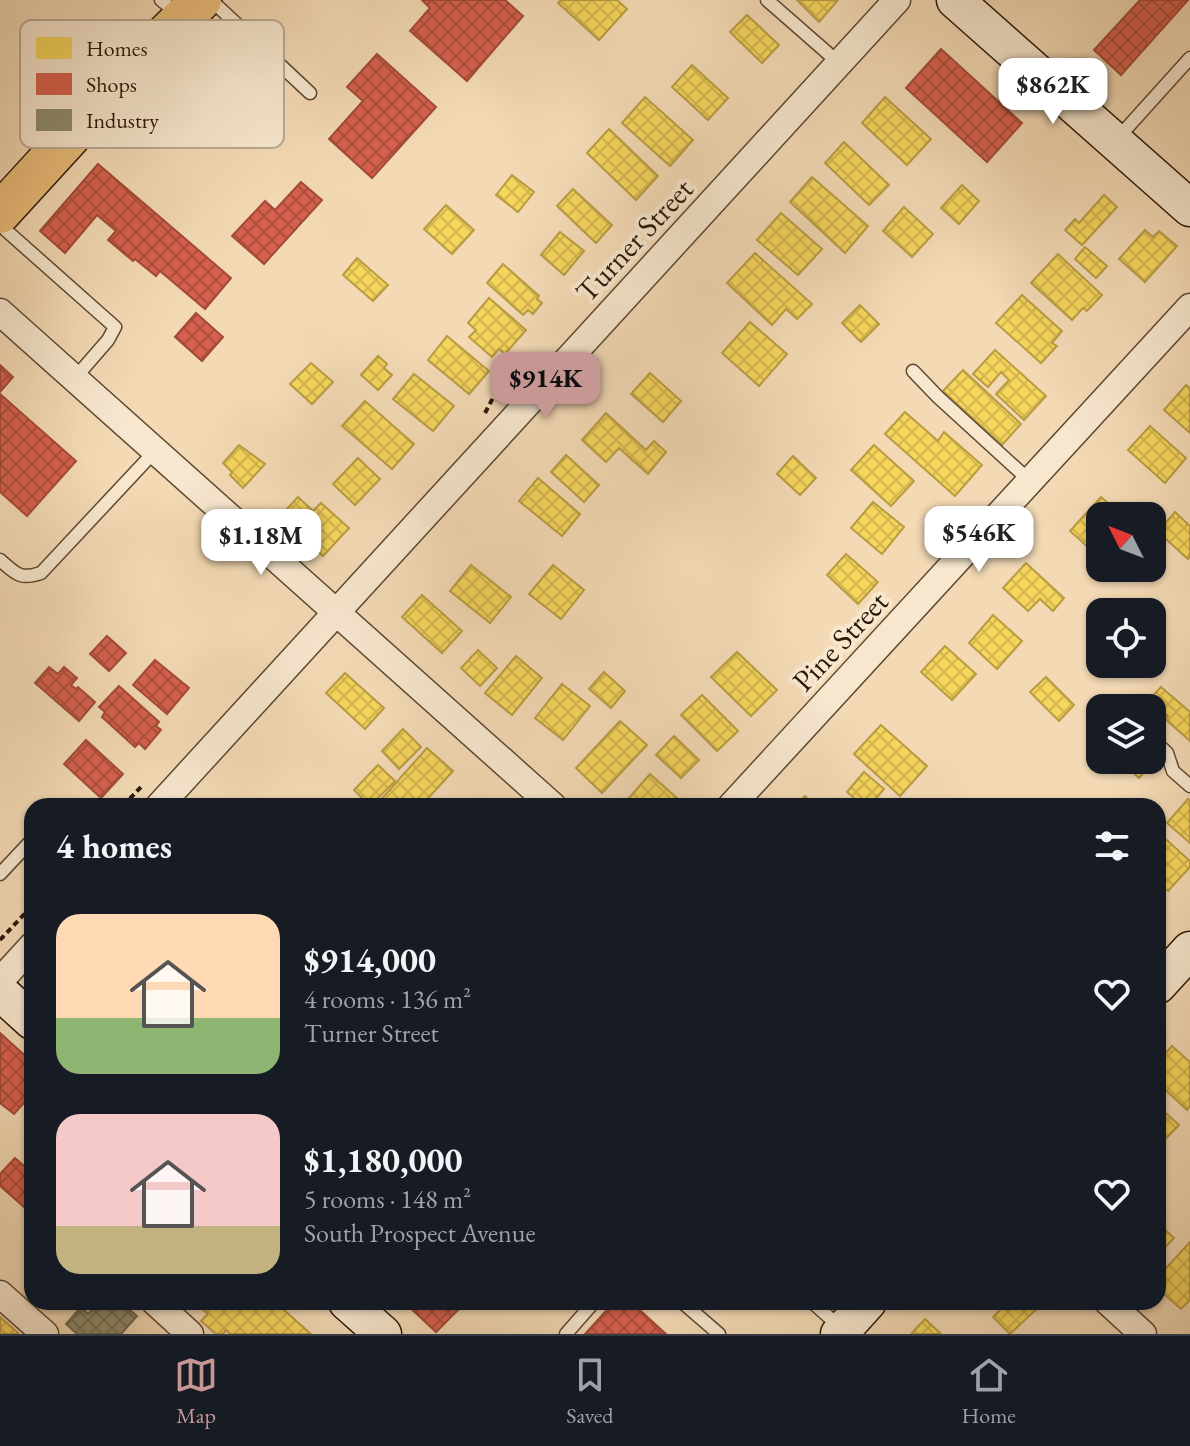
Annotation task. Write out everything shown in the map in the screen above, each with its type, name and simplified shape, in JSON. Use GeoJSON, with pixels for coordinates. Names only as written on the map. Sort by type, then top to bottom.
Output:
{"type":"FeatureCollection","features":[{"type":"Feature","properties":{"kind":"main road"},"geometry":{"type":"LineString","coordinates":[[174,20],[187,4]]}},
{"type":"Feature","properties":{"kind":"main road"},"geometry":{"type":"LineString","coordinates":[[0,213],[60,148]]}},
{"type":"Feature","properties":{"kind":"street","name":"Turner Street"},"geometry":{"type":"LineString","coordinates":[[166,798],[897,0]]}},
{"type":"Feature","properties":{"kind":"street"},"geometry":{"type":"LineString","coordinates":[[955,0],[1190,208]]}},
{"type":"Feature","properties":{"kind":"street","name":"Pine Street"},"geometry":{"type":"LineString","coordinates":[[738,798],[1190,307]]}},
{"type":"Feature","properties":{"kind":"street"},"geometry":{"type":"LineString","coordinates":[[0,312],[544,798]]}},
{"type":"Feature","properties":{"kind":"street"},"geometry":{"type":"LineString","coordinates":[[1166,976],[1190,950]]}},
{"type":"Feature","properties":{"kind":"street"},"geometry":{"type":"LineString","coordinates":[[0,981],[24,955]]}},
{"type":"Feature","properties":{"kind":"street"},"geometry":{"type":"LineString","coordinates":[[0,992],[24,1014]]}},
{"type":"Feature","properties":{"kind":"street"},"geometry":{"type":"LineString","coordinates":[[0,1294],[24,1310]]}},
{"type":"Feature","properties":{"kind":"street"},"geometry":{"type":"LineString","coordinates":[[164,1310],[190,1334]]}},
{"type":"Feature","properties":{"kind":"street"},"geometry":{"type":"LineString","coordinates":[[356,1310],[383,1334]]}},
{"type":"Feature","properties":{"kind":"street"},"geometry":{"type":"LineString","coordinates":[[841,1332],[861,1310]]}},
{"type":"Feature","properties":{"kind":"street"},"geometry":{"type":"LineString","coordinates":[[1117,1310],[1143,1334]]}},
{"type":"Feature","properties":{"kind":"lane"},"geometry":{"type":"LineString","coordinates":[[767,0],[839,63]]}},
{"type":"Feature","properties":{"kind":"lane"},"geometry":{"type":"LineString","coordinates":[[187,4],[209,20]]}},
{"type":"Feature","properties":{"kind":"lane"},"geometry":{"type":"LineString","coordinates":[[1115,141],[1190,58]]}},
{"type":"Feature","properties":{"kind":"lane"},"geometry":{"type":"LineString","coordinates":[[284,74],[310,93]]}},
{"type":"Feature","properties":{"kind":"lane"},"geometry":{"type":"LineString","coordinates":[[0,225],[115,327],[108,340],[75,378]]}},
{"type":"Feature","properties":{"kind":"lane"},"geometry":{"type":"LineString","coordinates":[[913,371],[1030,481]]}},
{"type":"Feature","properties":{"kind":"lane"},"geometry":{"type":"LineString","coordinates":[[0,560],[16,574],[27,577],[41,573],[156,450]]}},
{"type":"Feature","properties":{"kind":"lane"},"geometry":{"type":"LineString","coordinates":[[1166,752],[1173,771],[1190,786]]}},
{"type":"Feature","properties":{"kind":"lane"},"geometry":{"type":"LineString","coordinates":[[0,874],[24,848]]}},
{"type":"Feature","properties":{"kind":"lane"},"geometry":{"type":"LineString","coordinates":[[566,1334],[587,1310]]}},
{"type":"Feature","properties":{"kind":"lane"},"geometry":{"type":"LineString","coordinates":[[691,1310],[719,1334]]}},
{"type":"Feature","properties":{"kind":"lane"},"geometry":{"type":"LineString","coordinates":[[820,1310],[841,1332]]}},
{"type":"Feature","properties":{"kind":"path"},"geometry":{"type":"LineString","coordinates":[[0,940],[24,914]]}},
{"type":"Feature","properties":{"kind":"building: Homes"},"geometry":{"type":"Polygon","coordinates":[[[561,0],[617,0],[627,9],[599,40],[558,3],[561,0]]]}},
{"type":"Feature","properties":{"kind":"building: Homes"},"geometry":{"type":"Polygon","coordinates":[[[797,0],[838,0],[819,22],[797,0]]]}},
{"type":"Feature","properties":{"kind":"building: Homes"},"geometry":{"type":"Polygon","coordinates":[[[747,15],[779,45],[762,63],[730,32],[747,15]]]}},
{"type":"Feature","properties":{"kind":"building: Homes"},"geometry":{"type":"Polygon","coordinates":[[[692,65],[728,98],[708,120],[672,87],[692,65]]]}},
{"type":"Feature","properties":{"kind":"building: Homes"},"geometry":{"type":"Polygon","coordinates":[[[645,97],[693,140],[670,166],[622,123],[645,97]]]}},
{"type":"Feature","properties":{"kind":"building: Homes"},"geometry":{"type":"Polygon","coordinates":[[[885,97],[931,139],[907,165],[862,123],[885,97]]]}},
{"type":"Feature","properties":{"kind":"building: Homes"},"geometry":{"type":"Polygon","coordinates":[[[609,129],[658,176],[636,200],[587,153],[609,129]]]}},
{"type":"Feature","properties":{"kind":"building: Homes"},"geometry":{"type":"Polygon","coordinates":[[[844,142],[889,185],[869,205],[825,163],[844,142]]]}},
{"type":"Feature","properties":{"kind":"building: Homes"},"geometry":{"type":"Polygon","coordinates":[[[512,175],[534,192],[518,212],[496,195],[512,175]]]}},
{"type":"Feature","properties":{"kind":"building: Homes"},"geometry":{"type":"Polygon","coordinates":[[[812,177],[868,226],[845,253],[790,202],[812,177]]]}},
{"type":"Feature","properties":{"kind":"building: Homes"},"geometry":{"type":"Polygon","coordinates":[[[962,185],[979,201],[959,224],[941,208],[962,185]]]}},
{"type":"Feature","properties":{"kind":"building: Homes"},"geometry":{"type":"Polygon","coordinates":[[[573,189],[612,225],[596,243],[557,206],[573,189]]]}},
{"type":"Feature","properties":{"kind":"building: Homes"},"geometry":{"type":"Polygon","coordinates":[[[1104,195],[1117,207],[1082,245],[1065,230],[1075,219],[1079,223],[1104,195]]]}},
{"type":"Feature","properties":{"kind":"building: Homes"},"geometry":{"type":"Polygon","coordinates":[[[446,205],[474,230],[452,254],[424,229],[446,205]]]}},
{"type":"Feature","properties":{"kind":"building: Homes"},"geometry":{"type":"Polygon","coordinates":[[[904,207],[933,234],[912,257],[883,231],[904,207]]]}},
{"type":"Feature","properties":{"kind":"building: Homes"},"geometry":{"type":"Polygon","coordinates":[[[781,213],[822,249],[798,275],[757,240],[781,213]]]}},
{"type":"Feature","properties":{"kind":"building: Homes"},"geometry":{"type":"Polygon","coordinates":[[[1145,230],[1153,237],[1159,231],[1177,246],[1145,282],[1119,259],[1145,230]]]}},
{"type":"Feature","properties":{"kind":"building: Homes"},"geometry":{"type":"Polygon","coordinates":[[[560,232],[584,251],[564,275],[541,255],[560,232]]]}},
{"type":"Feature","properties":{"kind":"building: Homes"},"geometry":{"type":"Polygon","coordinates":[[[1085,247],[1107,266],[1096,278],[1075,259],[1085,247]]]}},
{"type":"Feature","properties":{"kind":"building: Homes"},"geometry":{"type":"Polygon","coordinates":[[[755,253],[812,304],[797,319],[786,309],[772,325],[727,283],[755,253]]]}},
{"type":"Feature","properties":{"kind":"building: Homes"},"geometry":{"type":"Polygon","coordinates":[[[1058,254],[1102,295],[1087,311],[1083,308],[1072,320],[1031,283],[1058,254]]]}},
{"type":"Feature","properties":{"kind":"building: Homes"},"geometry":{"type":"Polygon","coordinates":[[[357,258],[388,285],[373,301],[343,275],[357,258]]]}},
{"type":"Feature","properties":{"kind":"building: Homes"},"geometry":{"type":"Polygon","coordinates":[[[503,264],[539,296],[537,299],[542,303],[533,314],[528,310],[523,315],[487,283],[503,264]]]}},
{"type":"Feature","properties":{"kind":"building: Homes"},"geometry":{"type":"Polygon","coordinates":[[[1022,295],[1062,331],[1052,343],[1057,346],[1041,363],[996,323],[1022,295]]]}},
{"type":"Feature","properties":{"kind":"building: Homes"},"geometry":{"type":"Polygon","coordinates":[[[489,298],[526,330],[505,354],[499,349],[492,357],[469,337],[476,330],[468,323],[489,298]]]}},
{"type":"Feature","properties":{"kind":"building: Homes"},"geometry":{"type":"Polygon","coordinates":[[[860,305],[879,324],[861,342],[842,323],[860,305]]]}},
{"type":"Feature","properties":{"kind":"building: Homes"},"geometry":{"type":"Polygon","coordinates":[[[750,322],[787,354],[759,386],[722,353],[750,322]]]}},
{"type":"Feature","properties":{"kind":"building: Homes"},"geometry":{"type":"Polygon","coordinates":[[[447,336],[489,371],[469,394],[428,360],[447,336]]]}},
{"type":"Feature","properties":{"kind":"building: Homes"},"geometry":{"type":"Polygon","coordinates":[[[995,350],[1046,396],[1024,420],[996,394],[1009,380],[1001,372],[988,387],[973,374],[995,350]]]}},
{"type":"Feature","properties":{"kind":"building: Homes"},"geometry":{"type":"Polygon","coordinates":[[[378,356],[387,364],[384,368],[392,375],[378,390],[361,375],[378,356]]]}},
{"type":"Feature","properties":{"kind":"building: Homes"},"geometry":{"type":"Polygon","coordinates":[[[311,363],[333,382],[312,404],[290,384],[311,363]]]}},
{"type":"Feature","properties":{"kind":"building: Homes"},"geometry":{"type":"Polygon","coordinates":[[[963,370],[1021,424],[1002,445],[943,391],[963,370]]]}},
{"type":"Feature","properties":{"kind":"building: Homes"},"geometry":{"type":"Polygon","coordinates":[[[650,373],[681,401],[663,422],[631,394],[650,373]]]}},
{"type":"Feature","properties":{"kind":"building: Homes"},"geometry":{"type":"Polygon","coordinates":[[[414,374],[454,406],[433,431],[393,399],[414,374]]]}},
{"type":"Feature","properties":{"kind":"building: Homes"},"geometry":{"type":"Polygon","coordinates":[[[1186,385],[1190,388],[1190,433],[1164,410],[1186,385]]]}},
{"type":"Feature","properties":{"kind":"building: Homes"},"geometry":{"type":"Polygon","coordinates":[[[365,401],[414,444],[392,469],[342,426],[365,401]]]}},
{"type":"Feature","properties":{"kind":"building: Homes"},"geometry":{"type":"Polygon","coordinates":[[[905,412],[938,441],[944,432],[982,465],[955,496],[885,434],[905,412]]]}},
{"type":"Feature","properties":{"kind":"building: Homes"},"geometry":{"type":"Polygon","coordinates":[[[606,413],[646,450],[654,441],[666,452],[648,474],[619,448],[606,462],[582,440],[606,413]]]}},
{"type":"Feature","properties":{"kind":"building: Homes"},"geometry":{"type":"Polygon","coordinates":[[[1150,426],[1186,458],[1165,483],[1128,450],[1150,426]]]}},
{"type":"Feature","properties":{"kind":"building: Homes"},"geometry":{"type":"Polygon","coordinates":[[[239,445],[265,464],[243,488],[223,463],[239,445]]]}},
{"type":"Feature","properties":{"kind":"building: Homes"},"geometry":{"type":"Polygon","coordinates":[[[874,445],[914,481],[891,506],[851,470],[874,445]]]}},
{"type":"Feature","properties":{"kind":"building: Homes"},"geometry":{"type":"Polygon","coordinates":[[[566,455],[599,485],[584,502],[551,472],[566,455]]]}},
{"type":"Feature","properties":{"kind":"building: Homes"},"geometry":{"type":"Polygon","coordinates":[[[793,456],[816,478],[800,495],[777,474],[793,456]]]}},
{"type":"Feature","properties":{"kind":"building: Homes"},"geometry":{"type":"Polygon","coordinates":[[[358,458],[380,479],[355,505],[333,484],[358,458]]]}},
{"type":"Feature","properties":{"kind":"building: Homes"},"geometry":{"type":"Polygon","coordinates":[[[538,478],[580,514],[562,536],[519,501],[538,478]]]}},
{"type":"Feature","properties":{"kind":"building: Homes"},"geometry":{"type":"Polygon","coordinates":[[[298,497],[313,511],[321,503],[349,528],[323,556],[310,544],[316,538],[286,510],[298,497]]]}},
{"type":"Feature","properties":{"kind":"building: Homes"},"geometry":{"type":"Polygon","coordinates":[[[873,502],[904,527],[882,554],[851,528],[873,502]]]}},
{"type":"Feature","properties":{"kind":"building: Homes"},"geometry":{"type":"Polygon","coordinates":[[[1175,512],[1190,526],[1188,559],[1166,539],[1166,523],[1175,512]]]}},
{"type":"Feature","properties":{"kind":"building: Homes"},"geometry":{"type":"Polygon","coordinates":[[[1086,513],[1086,545],[1070,531],[1086,513]]]}},
{"type":"Feature","properties":{"kind":"building: Homes"},"geometry":{"type":"Polygon","coordinates":[[[846,554],[878,582],[858,604],[827,575],[846,554]]]}},
{"type":"Feature","properties":{"kind":"building: Homes"},"geometry":{"type":"Polygon","coordinates":[[[1026,563],[1064,598],[1053,611],[1040,599],[1028,611],[1003,588],[1026,563]]]}},
{"type":"Feature","properties":{"kind":"building: Homes"},"geometry":{"type":"Polygon","coordinates":[[[471,565],[511,597],[490,623],[450,591],[471,565]]]}},
{"type":"Feature","properties":{"kind":"building: Homes"},"geometry":{"type":"Polygon","coordinates":[[[553,565],[584,590],[561,619],[529,594],[553,565]]]}},
{"type":"Feature","properties":{"kind":"building: Homes"},"geometry":{"type":"Polygon","coordinates":[[[422,595],[462,631],[442,653],[402,617],[422,595]]]}},
{"type":"Feature","properties":{"kind":"building: Homes"},"geometry":{"type":"Polygon","coordinates":[[[993,615],[1022,641],[997,669],[969,643],[993,615]]]}},
{"type":"Feature","properties":{"kind":"building: Homes"},"geometry":{"type":"Polygon","coordinates":[[[945,646],[976,674],[952,700],[921,672],[945,646]]]}},
{"type":"Feature","properties":{"kind":"building: Homes"},"geometry":{"type":"Polygon","coordinates":[[[478,650],[497,668],[480,686],[461,668],[478,650]]]}},
{"type":"Feature","properties":{"kind":"building: Homes"},"geometry":{"type":"Polygon","coordinates":[[[737,652],[777,690],[751,716],[711,677],[737,652]]]}},
{"type":"Feature","properties":{"kind":"building: Homes"},"geometry":{"type":"Polygon","coordinates":[[[516,656],[542,678],[512,715],[485,693],[516,656]]]}},
{"type":"Feature","properties":{"kind":"building: Homes"},"geometry":{"type":"Polygon","coordinates":[[[604,672],[625,691],[611,708],[589,689],[604,672]]]}},
{"type":"Feature","properties":{"kind":"building: Homes"},"geometry":{"type":"Polygon","coordinates":[[[345,673],[384,708],[365,729],[326,693],[345,673]]]}},
{"type":"Feature","properties":{"kind":"building: Homes"},"geometry":{"type":"Polygon","coordinates":[[[1046,677],[1074,705],[1059,721],[1030,692],[1046,677]]]}},
{"type":"Feature","properties":{"kind":"building: Homes"},"geometry":{"type":"Polygon","coordinates":[[[562,684],[590,706],[563,740],[535,718],[562,684]]]}},
{"type":"Feature","properties":{"kind":"building: Homes"},"geometry":{"type":"Polygon","coordinates":[[[1161,687],[1190,712],[1190,741],[1166,720],[1166,694],[1155,694],[1161,687]]]}},
{"type":"Feature","properties":{"kind":"building: Homes"},"geometry":{"type":"Polygon","coordinates":[[[702,695],[738,731],[717,751],[681,715],[702,695]]]}},
{"type":"Feature","properties":{"kind":"building: Homes"},"geometry":{"type":"Polygon","coordinates":[[[620,721],[647,745],[602,793],[576,768],[620,721]]]}},
{"type":"Feature","properties":{"kind":"building: Homes"},"geometry":{"type":"Polygon","coordinates":[[[881,725],[927,766],[900,796],[854,754],[881,725]]]}},
{"type":"Feature","properties":{"kind":"building: Homes"},"geometry":{"type":"Polygon","coordinates":[[[403,729],[421,747],[399,769],[382,751],[403,729]]]}},
{"type":"Feature","properties":{"kind":"building: Homes"},"geometry":{"type":"Polygon","coordinates":[[[674,736],[699,760],[681,778],[656,755],[674,736]]]}},
{"type":"Feature","properties":{"kind":"building: Homes"},"geometry":{"type":"Polygon","coordinates":[[[427,748],[453,771],[428,798],[382,798],[427,748]]]}},
{"type":"Feature","properties":{"kind":"building: Homes"},"geometry":{"type":"Polygon","coordinates":[[[378,765],[395,781],[378,798],[362,798],[354,790],[378,765]]]}},
{"type":"Feature","properties":{"kind":"building: Homes"},"geometry":{"type":"Polygon","coordinates":[[[864,772],[884,789],[876,798],[854,798],[847,792],[864,772]]]}},
{"type":"Feature","properties":{"kind":"building: Homes"},"geometry":{"type":"Polygon","coordinates":[[[650,774],[677,798],[629,798],[650,774]]]}},
{"type":"Feature","properties":{"kind":"building: Homes"},"geometry":{"type":"Polygon","coordinates":[[[1188,799],[1190,801],[1190,843],[1167,823],[1188,799]]]}},
{"type":"Feature","properties":{"kind":"building: Homes"},"geometry":{"type":"Polygon","coordinates":[[[1166,839],[1190,861],[1190,867],[1168,891],[1166,839]]]}},
{"type":"Feature","properties":{"kind":"building: Homes"},"geometry":{"type":"Polygon","coordinates":[[[1172,1046],[1190,1062],[1190,1106],[1187,1110],[1166,1090],[1166,1053],[1172,1046]]]}},
{"type":"Feature","properties":{"kind":"building: Homes"},"geometry":{"type":"Polygon","coordinates":[[[1166,1113],[1179,1125],[1166,1139],[1166,1113]]]}},
{"type":"Feature","properties":{"kind":"building: Homes"},"geometry":{"type":"Polygon","coordinates":[[[1166,1230],[1174,1238],[1166,1246],[1166,1230]]]}},
{"type":"Feature","properties":{"kind":"building: Homes"},"geometry":{"type":"Polygon","coordinates":[[[1190,1242],[1190,1300],[1181,1309],[1166,1296],[1166,1268],[1190,1242]]]}},
{"type":"Feature","properties":{"kind":"building: Homes"},"geometry":{"type":"Polygon","coordinates":[[[203,1310],[284,1310],[311,1334],[230,1334],[226,1330],[223,1334],[216,1334],[201,1321],[208,1314],[203,1310]]]}},
{"type":"Feature","properties":{"kind":"building: Homes"},"geometry":{"type":"Polygon","coordinates":[[[1000,1310],[1036,1310],[1010,1334],[993,1317],[1000,1310]]]}},
{"type":"Feature","properties":{"kind":"building: Homes"},"geometry":{"type":"Polygon","coordinates":[[[0,1317],[18,1333],[0,1334],[0,1317]]]}},
{"type":"Feature","properties":{"kind":"building: Homes"},"geometry":{"type":"Polygon","coordinates":[[[925,1319],[941,1334],[911,1334],[925,1319]]]}},
{"type":"Feature","properties":{"kind":"building: Shops"},"geometry":{"type":"Polygon","coordinates":[[[422,0],[505,0],[523,16],[467,81],[410,31],[430,8],[422,0]]]}},
{"type":"Feature","properties":{"kind":"building: Shops"},"geometry":{"type":"Polygon","coordinates":[[[1140,0],[1188,0],[1121,75],[1094,50],[1140,0]]]}},
{"type":"Feature","properties":{"kind":"building: Shops"},"geometry":{"type":"Polygon","coordinates":[[[941,49],[1022,123],[987,162],[906,88],[941,49]]]}},
{"type":"Feature","properties":{"kind":"building: Shops"},"geometry":{"type":"Polygon","coordinates":[[[377,54],[436,107],[372,178],[329,139],[363,101],[347,87],[377,54]]]}},
{"type":"Feature","properties":{"kind":"building: Shops"},"geometry":{"type":"Polygon","coordinates":[[[98,164],[231,278],[205,309],[160,271],[156,276],[108,240],[116,231],[97,215],[65,253],[40,231],[98,164]]]}},
{"type":"Feature","properties":{"kind":"building: Shops"},"geometry":{"type":"Polygon","coordinates":[[[301,182],[322,200],[264,264],[232,236],[265,201],[275,210],[301,182]]]}},
{"type":"Feature","properties":{"kind":"building: Shops"},"geometry":{"type":"Polygon","coordinates":[[[196,313],[223,337],[202,361],[175,337],[196,313]]]}},
{"type":"Feature","properties":{"kind":"building: Shops"},"geometry":{"type":"Polygon","coordinates":[[[0,365],[13,377],[0,392],[0,365]]]}},
{"type":"Feature","properties":{"kind":"building: Shops"},"geometry":{"type":"Polygon","coordinates":[[[0,394],[76,461],[27,516],[0,492],[0,394]]]}},
{"type":"Feature","properties":{"kind":"building: Shops"},"geometry":{"type":"Polygon","coordinates":[[[107,636],[126,653],[109,671],[90,654],[107,636]]]}},
{"type":"Feature","properties":{"kind":"building: Shops"},"geometry":{"type":"Polygon","coordinates":[[[155,660],[189,688],[167,714],[133,685],[155,660]]]}},
{"type":"Feature","properties":{"kind":"building: Shops"},"geometry":{"type":"Polygon","coordinates":[[[49,667],[58,674],[64,667],[77,678],[71,685],[76,689],[78,687],[95,702],[79,721],[35,683],[49,667]]]}},
{"type":"Feature","properties":{"kind":"building: Shops"},"geometry":{"type":"Polygon","coordinates":[[[119,686],[159,722],[156,726],[161,730],[145,749],[139,743],[135,747],[102,717],[105,712],[99,707],[119,686]]]}},
{"type":"Feature","properties":{"kind":"building: Shops"},"geometry":{"type":"Polygon","coordinates":[[[86,740],[123,774],[101,798],[64,764],[86,740]]]}},
{"type":"Feature","properties":{"kind":"building: Shops"},"geometry":{"type":"Polygon","coordinates":[[[0,1033],[24,1055],[24,1103],[14,1114],[0,1103],[0,1033]]]}},
{"type":"Feature","properties":{"kind":"building: Shops"},"geometry":{"type":"Polygon","coordinates":[[[15,1158],[24,1166],[24,1207],[0,1186],[0,1174],[15,1158]]]}},
{"type":"Feature","properties":{"kind":"building: Shops"},"geometry":{"type":"Polygon","coordinates":[[[413,1310],[458,1310],[436,1332],[413,1310]]]}},
{"type":"Feature","properties":{"kind":"building: Shops"},"geometry":{"type":"Polygon","coordinates":[[[607,1310],[640,1310],[666,1334],[585,1334],[607,1310]]]}},
{"type":"Feature","properties":{"kind":"building: Industry"},"geometry":{"type":"Polygon","coordinates":[[[78,1310],[88,1314],[92,1310],[130,1310],[137,1316],[121,1334],[77,1334],[66,1324],[78,1310]]]}}]}
